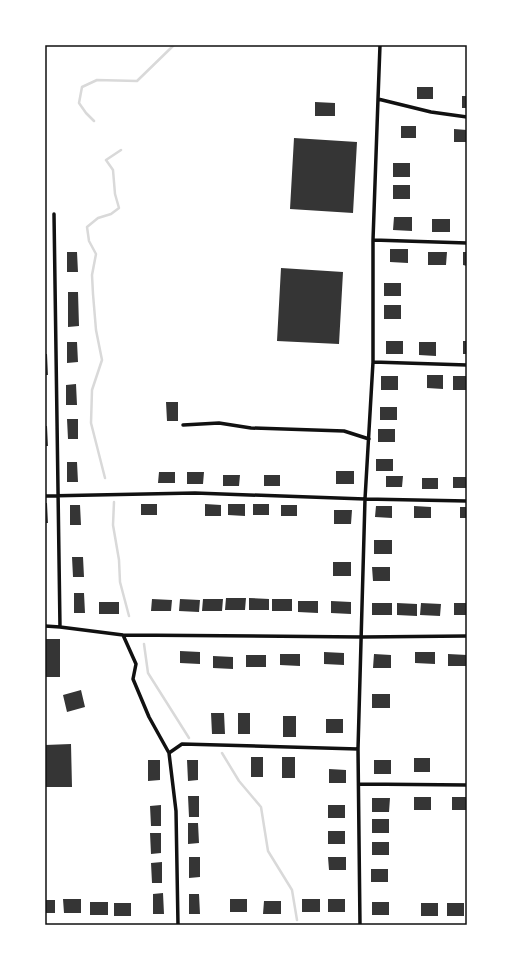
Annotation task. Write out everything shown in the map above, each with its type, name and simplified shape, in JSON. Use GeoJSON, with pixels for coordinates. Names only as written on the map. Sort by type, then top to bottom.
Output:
{"type":"FeatureCollection","features":[{"type":"Feature","properties":{"kind":"street"},"geometry":{"type":"LineString","coordinates":[[360,925],[358,749],[365,499],[373,362],[373,240],[380,45]]}},
{"type":"Feature","properties":{"kind":"street"},"geometry":{"type":"LineString","coordinates":[[378,99],[431,112],[467,117]]}},
{"type":"Feature","properties":{"kind":"street"},"geometry":{"type":"LineString","coordinates":[[54,214],[60,627]]}},
{"type":"Feature","properties":{"kind":"street"},"geometry":{"type":"LineString","coordinates":[[373,240],[467,243]]}},
{"type":"Feature","properties":{"kind":"street"},"geometry":{"type":"LineString","coordinates":[[373,362],[467,364]]}},
{"type":"Feature","properties":{"kind":"street"},"geometry":{"type":"LineString","coordinates":[[183,425],[219,423],[251,428],[344,431],[368,438]]}},
{"type":"Feature","properties":{"kind":"street"},"geometry":{"type":"LineString","coordinates":[[45,496],[195,493],[467,501]]}},
{"type":"Feature","properties":{"kind":"street"},"geometry":{"type":"LineString","coordinates":[[45,626],[122,635],[362,637],[467,636]]}},
{"type":"Feature","properties":{"kind":"street"},"geometry":{"type":"LineString","coordinates":[[122,635],[136,664],[133,679],[149,717],[169,753],[176,811],[178,925]]}},
{"type":"Feature","properties":{"kind":"street"},"geometry":{"type":"LineString","coordinates":[[169,753],[182,744],[358,749]]}},
{"type":"Feature","properties":{"kind":"street"},"geometry":{"type":"LineString","coordinates":[[359,784],[467,785]]}},
{"type":"Feature","properties":{"kind":"building"},"geometry":{"type":"Polygon","coordinates":[[[417,87],[433,87],[433,99],[417,99],[417,87]]]}},
{"type":"Feature","properties":{"kind":"building"},"geometry":{"type":"Polygon","coordinates":[[[462,96],[467,96],[467,108],[462,108],[462,96]]]}},
{"type":"Feature","properties":{"kind":"building"},"geometry":{"type":"Polygon","coordinates":[[[315,102],[335,103],[335,116],[315,116],[315,102]]]}},
{"type":"Feature","properties":{"kind":"building"},"geometry":{"type":"Polygon","coordinates":[[[401,126],[416,126],[416,138],[401,138],[401,126]]]}},
{"type":"Feature","properties":{"kind":"building"},"geometry":{"type":"Polygon","coordinates":[[[454,129],[467,130],[467,142],[454,142],[454,129]]]}},
{"type":"Feature","properties":{"kind":"building"},"geometry":{"type":"Polygon","coordinates":[[[294,138],[357,142],[353,213],[290,209],[294,138]]]}},
{"type":"Feature","properties":{"kind":"building"},"geometry":{"type":"Polygon","coordinates":[[[393,163],[410,163],[410,177],[393,177],[393,163]]]}},
{"type":"Feature","properties":{"kind":"building"},"geometry":{"type":"Polygon","coordinates":[[[393,185],[410,185],[410,199],[393,199],[393,185]]]}},
{"type":"Feature","properties":{"kind":"building"},"geometry":{"type":"Polygon","coordinates":[[[394,217],[412,217],[412,231],[393,230],[394,217]]]}},
{"type":"Feature","properties":{"kind":"building"},"geometry":{"type":"Polygon","coordinates":[[[432,219],[450,219],[450,232],[432,232],[432,219]]]}},
{"type":"Feature","properties":{"kind":"building"},"geometry":{"type":"Polygon","coordinates":[[[390,249],[408,249],[408,263],[390,262],[390,249]]]}},
{"type":"Feature","properties":{"kind":"building"},"geometry":{"type":"Polygon","coordinates":[[[67,252],[77,252],[78,272],[67,272],[67,252]]]}},
{"type":"Feature","properties":{"kind":"building"},"geometry":{"type":"Polygon","coordinates":[[[428,252],[447,252],[446,265],[428,265],[428,252]]]}},
{"type":"Feature","properties":{"kind":"building"},"geometry":{"type":"Polygon","coordinates":[[[463,252],[467,252],[467,266],[463,265],[463,252]]]}},
{"type":"Feature","properties":{"kind":"building"},"geometry":{"type":"Polygon","coordinates":[[[281,268],[343,272],[339,344],[277,341],[281,268]]]}},
{"type":"Feature","properties":{"kind":"building"},"geometry":{"type":"Polygon","coordinates":[[[384,283],[401,283],[401,296],[384,296],[384,283]]]}},
{"type":"Feature","properties":{"kind":"building"},"geometry":{"type":"Polygon","coordinates":[[[68,292],[78,292],[79,326],[68,327],[68,292]]]}},
{"type":"Feature","properties":{"kind":"building"},"geometry":{"type":"Polygon","coordinates":[[[384,305],[401,305],[401,319],[384,319],[384,305]]]}},
{"type":"Feature","properties":{"kind":"building"},"geometry":{"type":"Polygon","coordinates":[[[386,341],[403,341],[403,354],[386,354],[386,341]]]}},
{"type":"Feature","properties":{"kind":"building"},"geometry":{"type":"Polygon","coordinates":[[[463,341],[467,341],[467,354],[463,354],[463,341]]]}},
{"type":"Feature","properties":{"kind":"building"},"geometry":{"type":"Polygon","coordinates":[[[67,342],[77,342],[78,362],[67,363],[67,342]]]}},
{"type":"Feature","properties":{"kind":"building"},"geometry":{"type":"Polygon","coordinates":[[[419,342],[436,342],[436,356],[419,355],[419,342]]]}},
{"type":"Feature","properties":{"kind":"building"},"geometry":{"type":"Polygon","coordinates":[[[45,354],[47,354],[48,375],[45,375],[45,354]]]}},
{"type":"Feature","properties":{"kind":"building"},"geometry":{"type":"Polygon","coordinates":[[[427,375],[443,375],[443,389],[427,388],[427,375]]]}},
{"type":"Feature","properties":{"kind":"building"},"geometry":{"type":"Polygon","coordinates":[[[381,376],[398,376],[398,390],[381,390],[381,376]]]}},
{"type":"Feature","properties":{"kind":"building"},"geometry":{"type":"Polygon","coordinates":[[[453,376],[467,376],[467,390],[453,390],[453,376]]]}},
{"type":"Feature","properties":{"kind":"building"},"geometry":{"type":"Polygon","coordinates":[[[76,384],[77,405],[66,405],[66,385],[76,384]]]}},
{"type":"Feature","properties":{"kind":"building"},"geometry":{"type":"Polygon","coordinates":[[[166,402],[178,402],[178,421],[167,421],[166,402]]]}},
{"type":"Feature","properties":{"kind":"building"},"geometry":{"type":"Polygon","coordinates":[[[380,407],[397,407],[397,420],[380,420],[380,407]]]}},
{"type":"Feature","properties":{"kind":"building"},"geometry":{"type":"Polygon","coordinates":[[[67,419],[78,419],[78,439],[68,439],[67,419]]]}},
{"type":"Feature","properties":{"kind":"building"},"geometry":{"type":"Polygon","coordinates":[[[45,426],[47,426],[48,446],[45,446],[45,426]]]}},
{"type":"Feature","properties":{"kind":"building"},"geometry":{"type":"Polygon","coordinates":[[[378,429],[395,429],[395,442],[378,442],[378,429]]]}},
{"type":"Feature","properties":{"kind":"building"},"geometry":{"type":"Polygon","coordinates":[[[376,459],[393,459],[393,471],[376,471],[376,459]]]}},
{"type":"Feature","properties":{"kind":"building"},"geometry":{"type":"Polygon","coordinates":[[[67,462],[77,462],[78,482],[67,482],[67,462]]]}},
{"type":"Feature","properties":{"kind":"building"},"geometry":{"type":"Polygon","coordinates":[[[336,471],[354,471],[354,484],[336,484],[336,471]]]}},
{"type":"Feature","properties":{"kind":"building"},"geometry":{"type":"Polygon","coordinates":[[[159,472],[175,472],[175,483],[158,483],[159,472]]]}},
{"type":"Feature","properties":{"kind":"building"},"geometry":{"type":"Polygon","coordinates":[[[187,472],[204,472],[203,484],[187,484],[187,472]]]}},
{"type":"Feature","properties":{"kind":"building"},"geometry":{"type":"Polygon","coordinates":[[[223,475],[240,475],[239,486],[223,486],[223,475]]]}},
{"type":"Feature","properties":{"kind":"building"},"geometry":{"type":"Polygon","coordinates":[[[264,475],[280,475],[280,486],[264,486],[264,475]]]}},
{"type":"Feature","properties":{"kind":"building"},"geometry":{"type":"Polygon","coordinates":[[[386,476],[403,476],[402,487],[386,487],[386,476]]]}},
{"type":"Feature","properties":{"kind":"building"},"geometry":{"type":"Polygon","coordinates":[[[453,477],[467,477],[467,488],[453,488],[453,477]]]}},
{"type":"Feature","properties":{"kind":"building"},"geometry":{"type":"Polygon","coordinates":[[[422,478],[438,478],[438,489],[422,489],[422,478]]]}},
{"type":"Feature","properties":{"kind":"building"},"geometry":{"type":"Polygon","coordinates":[[[45,503],[47,503],[48,523],[45,523],[45,503]]]}},
{"type":"Feature","properties":{"kind":"building"},"geometry":{"type":"Polygon","coordinates":[[[141,504],[157,504],[157,515],[141,515],[141,504]]]}},
{"type":"Feature","properties":{"kind":"building"},"geometry":{"type":"Polygon","coordinates":[[[205,504],[221,505],[221,516],[205,516],[205,504]]]}},
{"type":"Feature","properties":{"kind":"building"},"geometry":{"type":"Polygon","coordinates":[[[228,504],[245,504],[245,516],[228,515],[228,504]]]}},
{"type":"Feature","properties":{"kind":"building"},"geometry":{"type":"Polygon","coordinates":[[[253,504],[269,504],[269,515],[253,515],[253,504]]]}},
{"type":"Feature","properties":{"kind":"building"},"geometry":{"type":"Polygon","coordinates":[[[70,505],[80,505],[81,525],[70,525],[70,505]]]}},
{"type":"Feature","properties":{"kind":"building"},"geometry":{"type":"Polygon","coordinates":[[[281,505],[297,505],[297,516],[281,516],[281,505]]]}},
{"type":"Feature","properties":{"kind":"building"},"geometry":{"type":"Polygon","coordinates":[[[376,506],[392,506],[392,518],[375,517],[376,506]]]}},
{"type":"Feature","properties":{"kind":"building"},"geometry":{"type":"Polygon","coordinates":[[[414,506],[431,507],[431,518],[414,518],[414,506]]]}},
{"type":"Feature","properties":{"kind":"building"},"geometry":{"type":"Polygon","coordinates":[[[460,507],[467,507],[467,518],[460,518],[460,507]]]}},
{"type":"Feature","properties":{"kind":"building"},"geometry":{"type":"Polygon","coordinates":[[[334,510],[352,510],[351,524],[334,524],[334,510]]]}},
{"type":"Feature","properties":{"kind":"building"},"geometry":{"type":"Polygon","coordinates":[[[374,540],[392,540],[392,554],[374,554],[374,540]]]}},
{"type":"Feature","properties":{"kind":"building"},"geometry":{"type":"Polygon","coordinates":[[[72,557],[83,557],[84,577],[73,577],[72,557]]]}},
{"type":"Feature","properties":{"kind":"building"},"geometry":{"type":"Polygon","coordinates":[[[333,562],[351,562],[351,576],[333,576],[333,562]]]}},
{"type":"Feature","properties":{"kind":"building"},"geometry":{"type":"Polygon","coordinates":[[[372,567],[390,567],[390,581],[373,581],[372,567]]]}},
{"type":"Feature","properties":{"kind":"building"},"geometry":{"type":"Polygon","coordinates":[[[74,593],[84,593],[85,613],[74,613],[74,593]]]}},
{"type":"Feature","properties":{"kind":"building"},"geometry":{"type":"Polygon","coordinates":[[[226,598],[246,598],[245,610],[225,610],[226,598]]]}},
{"type":"Feature","properties":{"kind":"building"},"geometry":{"type":"Polygon","coordinates":[[[249,598],[269,599],[269,610],[249,610],[249,598]]]}},
{"type":"Feature","properties":{"kind":"building"},"geometry":{"type":"Polygon","coordinates":[[[152,599],[172,600],[171,611],[151,611],[152,599]]]}},
{"type":"Feature","properties":{"kind":"building"},"geometry":{"type":"Polygon","coordinates":[[[180,599],[200,600],[199,612],[179,611],[180,599]]]}},
{"type":"Feature","properties":{"kind":"building"},"geometry":{"type":"Polygon","coordinates":[[[203,599],[223,599],[222,611],[202,611],[203,599]]]}},
{"type":"Feature","properties":{"kind":"building"},"geometry":{"type":"Polygon","coordinates":[[[272,599],[292,599],[292,611],[272,611],[272,599]]]}},
{"type":"Feature","properties":{"kind":"building"},"geometry":{"type":"Polygon","coordinates":[[[298,601],[318,601],[318,613],[298,612],[298,601]]]}},
{"type":"Feature","properties":{"kind":"building"},"geometry":{"type":"Polygon","coordinates":[[[331,601],[351,602],[351,614],[331,613],[331,601]]]}},
{"type":"Feature","properties":{"kind":"building"},"geometry":{"type":"Polygon","coordinates":[[[99,602],[119,602],[119,614],[99,614],[99,602]]]}},
{"type":"Feature","properties":{"kind":"building"},"geometry":{"type":"Polygon","coordinates":[[[372,603],[392,603],[392,615],[372,615],[372,603]]]}},
{"type":"Feature","properties":{"kind":"building"},"geometry":{"type":"Polygon","coordinates":[[[397,603],[417,604],[417,616],[397,615],[397,603]]]}},
{"type":"Feature","properties":{"kind":"building"},"geometry":{"type":"Polygon","coordinates":[[[421,603],[441,604],[440,616],[420,615],[421,603]]]}},
{"type":"Feature","properties":{"kind":"building"},"geometry":{"type":"Polygon","coordinates":[[[454,603],[467,603],[467,615],[454,615],[454,603]]]}},
{"type":"Feature","properties":{"kind":"building"},"geometry":{"type":"Polygon","coordinates":[[[45,639],[60,639],[60,677],[45,677],[45,639]]]}},
{"type":"Feature","properties":{"kind":"building"},"geometry":{"type":"Polygon","coordinates":[[[180,651],[200,652],[200,664],[180,663],[180,651]]]}},
{"type":"Feature","properties":{"kind":"building"},"geometry":{"type":"Polygon","coordinates":[[[324,652],[344,653],[344,665],[324,664],[324,652]]]}},
{"type":"Feature","properties":{"kind":"building"},"geometry":{"type":"Polygon","coordinates":[[[415,652],[435,652],[435,664],[415,663],[415,652]]]}},
{"type":"Feature","properties":{"kind":"building"},"geometry":{"type":"Polygon","coordinates":[[[280,654],[300,654],[300,666],[280,665],[280,654]]]}},
{"type":"Feature","properties":{"kind":"building"},"geometry":{"type":"Polygon","coordinates":[[[374,654],[391,655],[391,668],[373,668],[374,654]]]}},
{"type":"Feature","properties":{"kind":"building"},"geometry":{"type":"Polygon","coordinates":[[[448,654],[467,655],[467,666],[448,666],[448,654]]]}},
{"type":"Feature","properties":{"kind":"building"},"geometry":{"type":"Polygon","coordinates":[[[246,655],[266,655],[266,667],[246,667],[246,655]]]}},
{"type":"Feature","properties":{"kind":"building"},"geometry":{"type":"Polygon","coordinates":[[[213,656],[233,657],[233,669],[213,668],[213,656]]]}},
{"type":"Feature","properties":{"kind":"building"},"geometry":{"type":"Polygon","coordinates":[[[81,690],[85,707],[67,712],[63,695],[81,690]]]}},
{"type":"Feature","properties":{"kind":"building"},"geometry":{"type":"Polygon","coordinates":[[[372,694],[390,694],[390,708],[372,708],[372,694]]]}},
{"type":"Feature","properties":{"kind":"building"},"geometry":{"type":"Polygon","coordinates":[[[211,713],[224,713],[225,734],[212,734],[211,713]]]}},
{"type":"Feature","properties":{"kind":"building"},"geometry":{"type":"Polygon","coordinates":[[[238,713],[250,713],[250,734],[238,734],[238,713]]]}},
{"type":"Feature","properties":{"kind":"building"},"geometry":{"type":"Polygon","coordinates":[[[283,716],[296,716],[296,737],[283,737],[283,716]]]}},
{"type":"Feature","properties":{"kind":"building"},"geometry":{"type":"Polygon","coordinates":[[[326,719],[343,719],[343,733],[326,733],[326,719]]]}},
{"type":"Feature","properties":{"kind":"building"},"geometry":{"type":"Polygon","coordinates":[[[71,744],[72,787],[45,787],[45,745],[71,744]]]}},
{"type":"Feature","properties":{"kind":"building"},"geometry":{"type":"Polygon","coordinates":[[[251,757],[263,757],[263,777],[251,777],[251,757]]]}},
{"type":"Feature","properties":{"kind":"building"},"geometry":{"type":"Polygon","coordinates":[[[282,757],[295,757],[295,778],[282,778],[282,757]]]}},
{"type":"Feature","properties":{"kind":"building"},"geometry":{"type":"Polygon","coordinates":[[[414,758],[430,758],[430,772],[414,772],[414,758]]]}},
{"type":"Feature","properties":{"kind":"building"},"geometry":{"type":"Polygon","coordinates":[[[148,760],[160,760],[160,780],[148,781],[148,760]]]}},
{"type":"Feature","properties":{"kind":"building"},"geometry":{"type":"Polygon","coordinates":[[[187,760],[198,760],[198,780],[188,781],[187,760]]]}},
{"type":"Feature","properties":{"kind":"building"},"geometry":{"type":"Polygon","coordinates":[[[374,760],[391,760],[391,774],[374,774],[374,760]]]}},
{"type":"Feature","properties":{"kind":"building"},"geometry":{"type":"Polygon","coordinates":[[[329,769],[346,770],[346,783],[329,783],[329,769]]]}},
{"type":"Feature","properties":{"kind":"building"},"geometry":{"type":"Polygon","coordinates":[[[188,796],[199,796],[199,817],[189,817],[188,796]]]}},
{"type":"Feature","properties":{"kind":"building"},"geometry":{"type":"Polygon","coordinates":[[[414,797],[431,797],[431,810],[414,810],[414,797]]]}},
{"type":"Feature","properties":{"kind":"building"},"geometry":{"type":"Polygon","coordinates":[[[452,797],[467,797],[467,810],[452,810],[452,797]]]}},
{"type":"Feature","properties":{"kind":"building"},"geometry":{"type":"Polygon","coordinates":[[[372,798],[390,798],[389,812],[372,812],[372,798]]]}},
{"type":"Feature","properties":{"kind":"building"},"geometry":{"type":"Polygon","coordinates":[[[161,805],[161,826],[151,826],[150,806],[161,805]]]}},
{"type":"Feature","properties":{"kind":"building"},"geometry":{"type":"Polygon","coordinates":[[[328,805],[345,805],[345,818],[328,818],[328,805]]]}},
{"type":"Feature","properties":{"kind":"building"},"geometry":{"type":"Polygon","coordinates":[[[372,819],[389,819],[389,833],[372,833],[372,819]]]}},
{"type":"Feature","properties":{"kind":"building"},"geometry":{"type":"Polygon","coordinates":[[[188,823],[198,823],[199,843],[188,844],[188,823]]]}},
{"type":"Feature","properties":{"kind":"building"},"geometry":{"type":"Polygon","coordinates":[[[328,831],[345,831],[345,844],[328,844],[328,831]]]}},
{"type":"Feature","properties":{"kind":"building"},"geometry":{"type":"Polygon","coordinates":[[[150,833],[161,833],[161,853],[151,854],[150,833]]]}},
{"type":"Feature","properties":{"kind":"building"},"geometry":{"type":"Polygon","coordinates":[[[372,842],[389,842],[389,855],[372,855],[372,842]]]}},
{"type":"Feature","properties":{"kind":"building"},"geometry":{"type":"Polygon","coordinates":[[[189,857],[200,857],[200,877],[189,878],[189,857]]]}},
{"type":"Feature","properties":{"kind":"building"},"geometry":{"type":"Polygon","coordinates":[[[328,857],[346,857],[346,870],[329,870],[328,857]]]}},
{"type":"Feature","properties":{"kind":"building"},"geometry":{"type":"Polygon","coordinates":[[[162,862],[162,883],[152,883],[151,863],[162,862]]]}},
{"type":"Feature","properties":{"kind":"building"},"geometry":{"type":"Polygon","coordinates":[[[371,869],[388,869],[388,882],[371,882],[371,869]]]}},
{"type":"Feature","properties":{"kind":"building"},"geometry":{"type":"Polygon","coordinates":[[[163,893],[164,914],[153,914],[153,894],[163,893]]]}},
{"type":"Feature","properties":{"kind":"building"},"geometry":{"type":"Polygon","coordinates":[[[189,894],[199,894],[200,914],[189,914],[189,894]]]}},
{"type":"Feature","properties":{"kind":"building"},"geometry":{"type":"Polygon","coordinates":[[[63,899],[81,899],[81,913],[64,913],[63,899]]]}},
{"type":"Feature","properties":{"kind":"building"},"geometry":{"type":"Polygon","coordinates":[[[230,899],[247,899],[247,912],[230,912],[230,899]]]}},
{"type":"Feature","properties":{"kind":"building"},"geometry":{"type":"Polygon","coordinates":[[[302,899],[320,899],[320,912],[302,912],[302,899]]]}},
{"type":"Feature","properties":{"kind":"building"},"geometry":{"type":"Polygon","coordinates":[[[328,899],[345,899],[345,912],[328,912],[328,899]]]}},
{"type":"Feature","properties":{"kind":"building"},"geometry":{"type":"Polygon","coordinates":[[[45,900],[55,900],[55,913],[45,913],[45,900]]]}},
{"type":"Feature","properties":{"kind":"building"},"geometry":{"type":"Polygon","coordinates":[[[264,901],[281,901],[281,914],[263,914],[264,901]]]}},
{"type":"Feature","properties":{"kind":"building"},"geometry":{"type":"Polygon","coordinates":[[[90,902],[108,902],[108,915],[90,915],[90,902]]]}},
{"type":"Feature","properties":{"kind":"building"},"geometry":{"type":"Polygon","coordinates":[[[372,902],[389,902],[389,915],[372,915],[372,902]]]}},
{"type":"Feature","properties":{"kind":"building"},"geometry":{"type":"Polygon","coordinates":[[[114,903],[131,903],[131,916],[114,916],[114,903]]]}},
{"type":"Feature","properties":{"kind":"building"},"geometry":{"type":"Polygon","coordinates":[[[421,903],[438,903],[438,916],[421,916],[421,903]]]}},
{"type":"Feature","properties":{"kind":"building"},"geometry":{"type":"Polygon","coordinates":[[[447,903],[464,903],[464,916],[447,916],[447,903]]]}},
{"type":"Feature","properties":{"kind":"waterway"},"geometry":{"type":"LineString","coordinates":[[94,121],[79,103],[82,87],[97,80],[137,81],[174,45]]}},
{"type":"Feature","properties":{"kind":"waterway"},"geometry":{"type":"LineString","coordinates":[[105,478],[91,423],[92,390],[102,360],[96,330],[93,294],[92,275],[96,254],[89,241],[87,227],[98,218],[111,214],[119,208],[115,194],[113,170],[106,160],[121,150]]}},
{"type":"Feature","properties":{"kind":"waterway"},"geometry":{"type":"LineString","coordinates":[[114,502],[113,525],[119,560],[120,582],[129,616]]}},
{"type":"Feature","properties":{"kind":"waterway"},"geometry":{"type":"LineString","coordinates":[[144,644],[148,673],[189,738]]}},
{"type":"Feature","properties":{"kind":"waterway"},"geometry":{"type":"LineString","coordinates":[[222,753],[239,781],[261,807],[268,851],[292,890],[297,920]]}}]}
